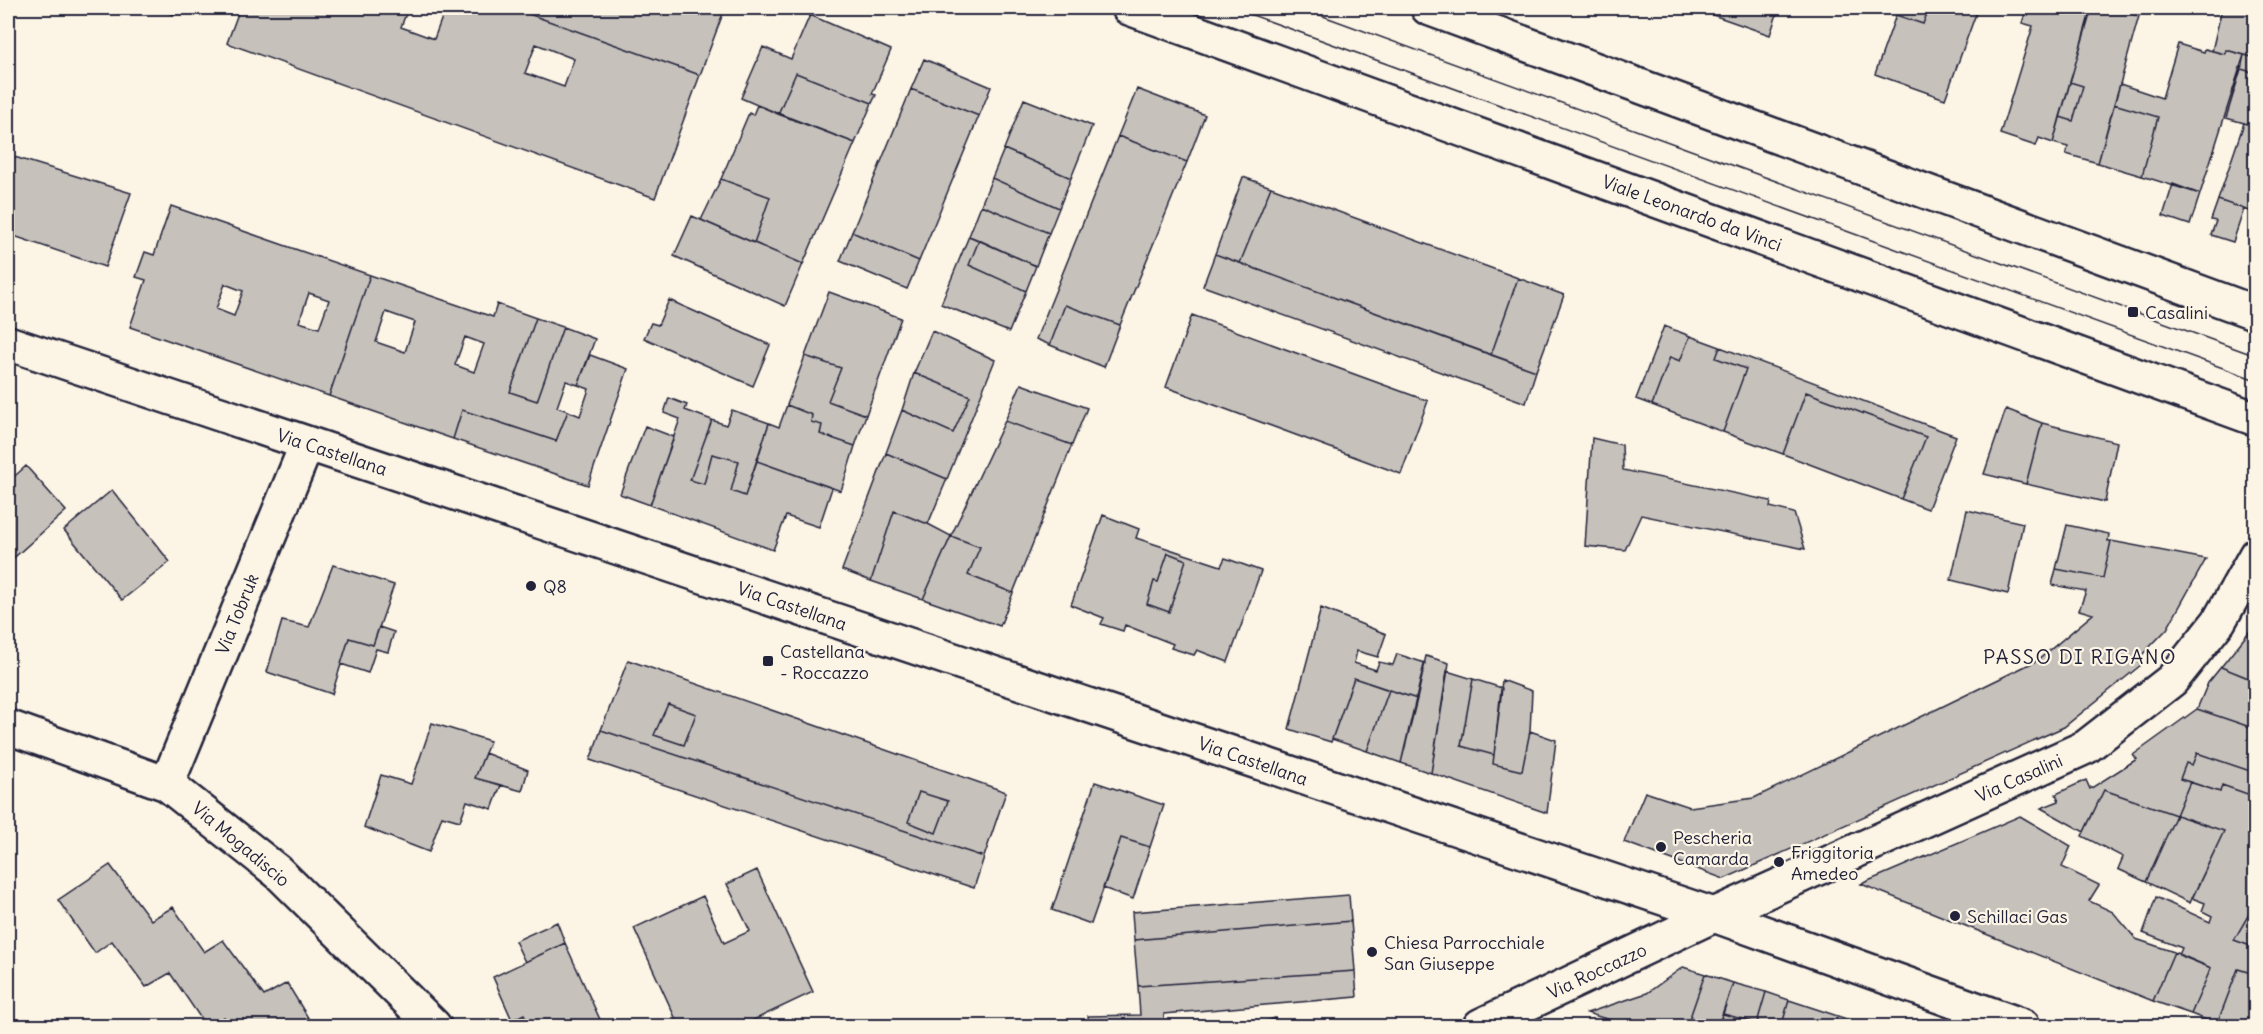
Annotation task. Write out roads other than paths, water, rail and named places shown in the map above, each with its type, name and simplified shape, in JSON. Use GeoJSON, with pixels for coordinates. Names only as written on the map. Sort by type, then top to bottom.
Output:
{"type":"FeatureCollection","features":[{"type":"Feature","properties":{"kind":"street","name":"Viale Leonardo da Vinci"},"geometry":{"type":"LineString","coordinates":[[1129,8],[2256,419]]}},
{"type":"Feature","properties":{"kind":"street"},"geometry":{"type":"LineString","coordinates":[[1428,8],[2256,313]]}},
{"type":"Feature","properties":{"kind":"street","name":"Via Castellana"},"geometry":{"type":"LineString","coordinates":[[8,343],[1714,915],[1950,1014],[2024,1026]]}},
{"type":"Feature","properties":{"kind":"street","name":"Via Tobruk"},"geometry":{"type":"LineString","coordinates":[[167,784],[307,444]]}},
{"type":"Feature","properties":{"kind":"street","name":"Via Casalini"},"geometry":{"type":"LineString","coordinates":[[1714,915],[2086,747],[2172,680],[2219,621],[2256,555]]}},
{"type":"Feature","properties":{"kind":"street","name":"Via Mogadiscio"},"geometry":{"type":"LineString","coordinates":[[8,727],[167,784],[278,872],[434,1026]]}},
{"type":"Feature","properties":{"kind":"street","name":"Via Roccazzo"},"geometry":{"type":"LineString","coordinates":[[1480,1026],[1714,915]]}},
{"type":"Feature","properties":{"kind":"tram line"},"geometry":{"type":"LineString","coordinates":[[1233,8],[2256,380]]}},
{"type":"Feature","properties":{"kind":"tram line"},"geometry":{"type":"LineString","coordinates":[[1301,8],[2256,356]]}},
{"type":"Feature","properties":{"kind":"place","name":"Casalini"},"geometry":{"type":"Point","coordinates":[2133,312]}},
{"type":"Feature","properties":{"kind":"place","name":"Q8"},"geometry":{"type":"Point","coordinates":[531,586]}},
{"type":"Feature","properties":{"kind":"place","name":"Castellana - Roccazzo"},"geometry":{"type":"Point","coordinates":[768,661]}},
{"type":"Feature","properties":{"kind":"place","name":"Pescheria Camarda"},"geometry":{"type":"Point","coordinates":[1661,847]}},
{"type":"Feature","properties":{"kind":"place","name":"Friggitoria Amedeo"},"geometry":{"type":"Point","coordinates":[1779,862]}},
{"type":"Feature","properties":{"kind":"place","name":"Schillaci Gas"},"geometry":{"type":"Point","coordinates":[1955,916]}},
{"type":"Feature","properties":{"kind":"place","name":"Chiesa Parrocchiale San Giuseppe"},"geometry":{"type":"Point","coordinates":[1372,952]}},
{"type":"Feature","properties":{"kind":"district","name":"PASSO DI RIGANO"},"geometry":{"type":"Point","coordinates":[2080,656]}}]}
